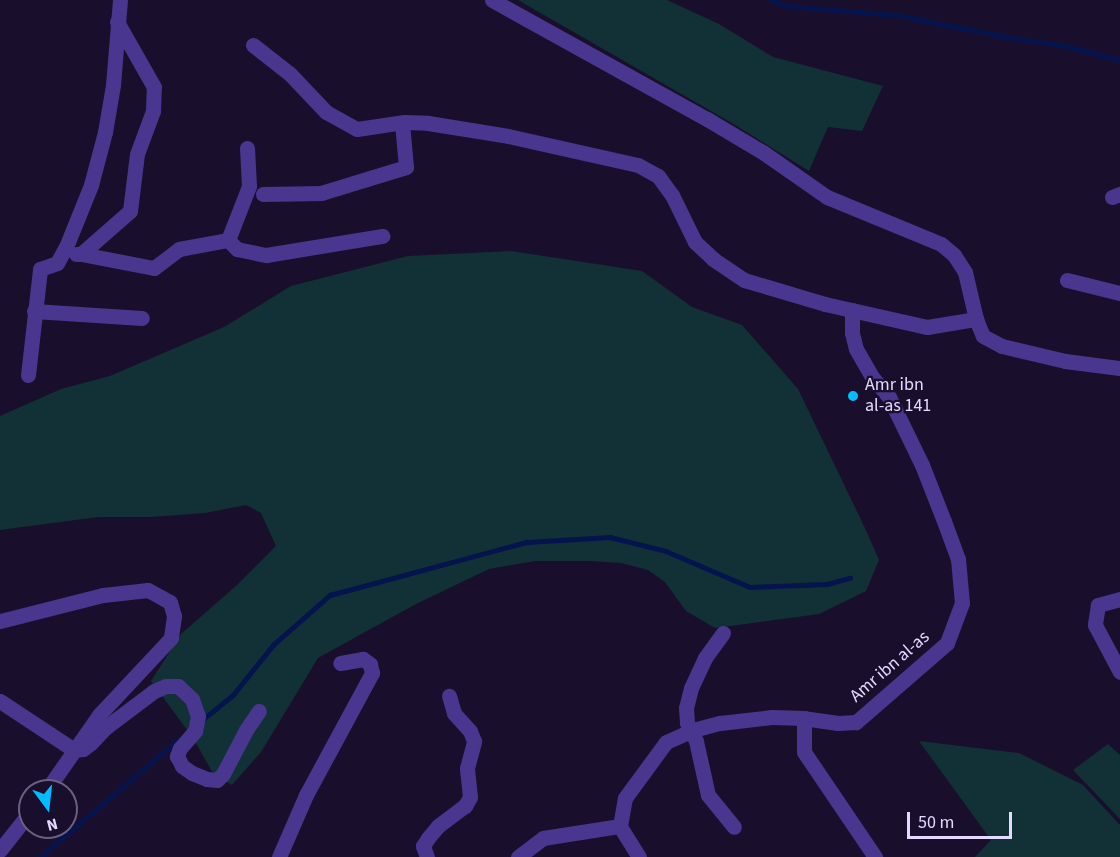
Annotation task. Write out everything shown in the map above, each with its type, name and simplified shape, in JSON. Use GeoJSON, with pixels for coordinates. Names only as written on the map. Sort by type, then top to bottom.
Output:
{"type":"FeatureCollection","features":[{"type":"Feature","properties":{"kind":"street"},"geometry":{"type":"LineString","coordinates":[[28,375],[40,269],[57,263],[63,252],[91,185],[105,132],[113,85],[120,0]]}},
{"type":"Feature","properties":{"kind":"street"},"geometry":{"type":"LineString","coordinates":[[492,0],[707,119],[764,153],[827,197],[941,244],[954,255],[966,272],[976,319],[983,336],[1002,346],[1065,361],[1120,368]]}},
{"type":"Feature","properties":{"kind":"street"},"geometry":{"type":"LineString","coordinates":[[81,254],[130,211],[137,154],[153,111],[154,87],[117,22]]}},
{"type":"Feature","properties":{"kind":"street"},"geometry":{"type":"LineString","coordinates":[[253,45],[290,74],[326,112],[357,129],[402,123],[428,123],[508,136],[638,165],[658,176],[672,195],[695,242],[713,259],[744,280],[852,310],[927,327],[976,319]]}},
{"type":"Feature","properties":{"kind":"street"},"geometry":{"type":"LineString","coordinates":[[263,194],[321,193],[406,167],[402,123]]}},
{"type":"Feature","properties":{"kind":"street"},"geometry":{"type":"LineString","coordinates":[[228,240],[249,186],[247,148]]}},
{"type":"Feature","properties":{"kind":"street"},"geometry":{"type":"LineString","coordinates":[[228,240],[237,249],[266,255],[382,236]]}},
{"type":"Feature","properties":{"kind":"street"},"geometry":{"type":"LineString","coordinates":[[63,252],[154,268],[179,249],[228,240]]}},
{"type":"Feature","properties":{"kind":"street"},"geometry":{"type":"LineString","coordinates":[[1066,280],[1120,293]]}},
{"type":"Feature","properties":{"kind":"street","name":"Amr ibn al-as"},"geometry":{"type":"LineString","coordinates":[[620,826],[625,798],[666,742],[691,731],[720,723],[752,719],[804,718],[838,723],[856,722],[947,643],[962,603],[958,559],[922,465],[889,397],[873,378],[856,349],[852,333],[852,310]]}},
{"type":"Feature","properties":{"kind":"street"},"geometry":{"type":"LineString","coordinates":[[34,311],[142,318]]}},
{"type":"Feature","properties":{"kind":"street"},"geometry":{"type":"LineString","coordinates":[[0,621],[103,595],[148,590],[170,602],[174,616],[171,638],[99,716],[54,779]]}},
{"type":"Feature","properties":{"kind":"street"},"geometry":{"type":"LineString","coordinates":[[1120,599],[1098,605],[1095,625],[1120,672]]}},
{"type":"Feature","properties":{"kind":"street"},"geometry":{"type":"LineString","coordinates":[[723,633],[705,658],[691,688],[686,708],[687,723],[700,758],[708,795],[734,827]]}},
{"type":"Feature","properties":{"kind":"street"},"geometry":{"type":"LineString","coordinates":[[279,857],[306,795],[372,673],[370,664],[363,659],[340,663]]}},
{"type":"Feature","properties":{"kind":"street"},"geometry":{"type":"LineString","coordinates":[[0,701],[74,750],[83,749],[105,728],[154,691],[166,686],[178,686],[192,699],[198,716],[195,731],[180,748],[177,756],[182,766],[192,773],[217,780],[224,774],[246,730],[259,711]]}},
{"type":"Feature","properties":{"kind":"street"},"geometry":{"type":"LineString","coordinates":[[427,857],[423,846],[428,838],[438,826],[465,806],[470,796],[467,768],[474,741],[470,731],[454,713],[449,696]]}},
{"type":"Feature","properties":{"kind":"street"},"geometry":{"type":"LineString","coordinates":[[804,718],[804,752],[875,857]]}},
{"type":"Feature","properties":{"kind":"street"},"geometry":{"type":"LineString","coordinates":[[518,857],[543,838],[620,826],[639,857]]}},
{"type":"Feature","properties":{"kind":"street"},"geometry":{"type":"LineString","coordinates":[[0,850],[18,827]]}},
{"type":"Feature","properties":{"kind":"green space"},"geometry":{"type":"Polygon","coordinates":[[[518,0],[667,0],[719,24],[773,57],[883,86],[862,131],[828,127],[809,171],[737,126],[518,0]]]}},
{"type":"Feature","properties":{"kind":"green space"},"geometry":{"type":"Polygon","coordinates":[[[511,251],[642,271],[692,307],[742,325],[798,389],[864,526],[879,560],[866,591],[819,614],[715,628],[686,611],[665,582],[648,570],[621,563],[591,561],[535,561],[489,569],[416,604],[318,658],[261,752],[232,785],[214,775],[193,738],[151,681],[181,634],[237,585],[276,546],[261,513],[246,505],[205,513],[151,517],[98,517],[0,530],[0,416],[61,389],[110,376],[224,327],[291,286],[408,256],[511,251]]]}},
{"type":"Feature","properties":{"kind":"green space"},"geometry":{"type":"Polygon","coordinates":[[[919,741],[1019,753],[1083,785],[1120,825],[1120,857],[975,857],[991,840],[919,741]]]}},
{"type":"Feature","properties":{"kind":"green space"},"geometry":{"type":"Polygon","coordinates":[[[1108,744],[1120,755],[1120,819],[1073,770],[1108,744]]]}},
{"type":"Feature","properties":{"kind":"waterway"},"geometry":{"type":"LineString","coordinates":[[771,0],[788,6],[897,15],[1001,36],[1063,45],[1120,60]]}},
{"type":"Feature","properties":{"kind":"waterway"},"geometry":{"type":"LineString","coordinates":[[202,720],[233,695],[273,645],[330,595],[527,542],[610,537],[666,551],[750,587],[827,584],[850,578]]}},
{"type":"Feature","properties":{"kind":"waterway"},"geometry":{"type":"LineString","coordinates":[[40,857],[179,739]]}},
{"type":"Feature","properties":{"kind":"place","name":"Amr ibn al-as 141"},"geometry":{"type":"Point","coordinates":[853,396]}}]}
